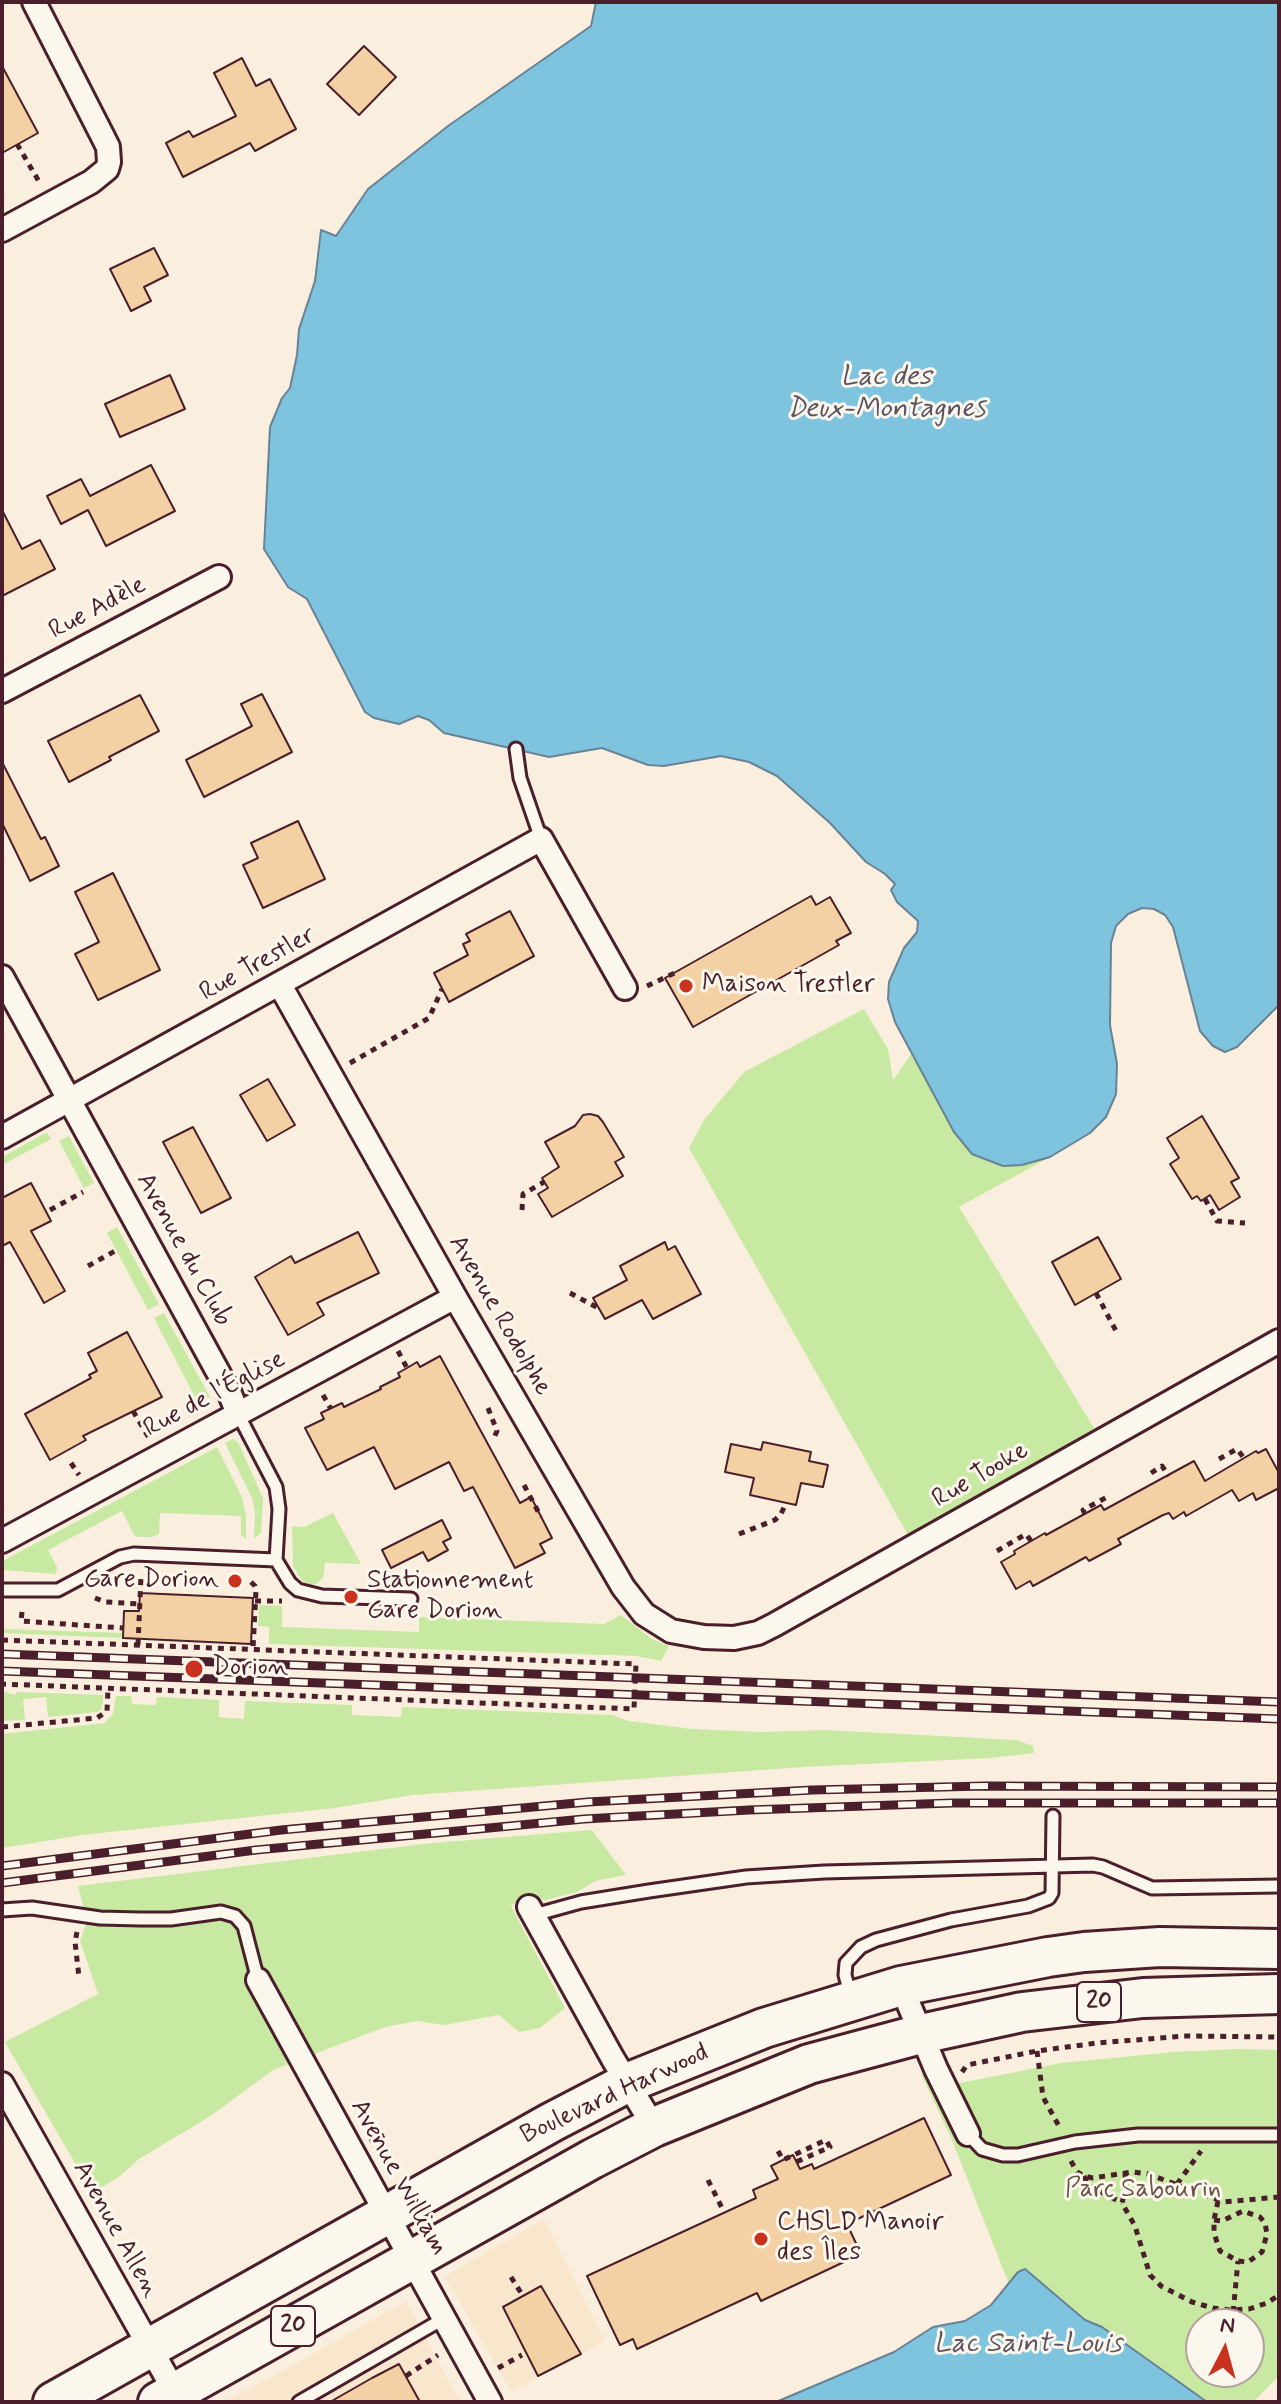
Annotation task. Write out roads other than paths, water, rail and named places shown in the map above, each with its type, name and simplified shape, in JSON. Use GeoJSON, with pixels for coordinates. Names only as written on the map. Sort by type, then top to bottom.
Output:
{"type":"FeatureCollection","features":[{"type":"Feature","properties":{"kind":"highway","name":"Boulevard Harwood"},"geometry":{"type":"LineString","coordinates":[[53,2402],[627,2083],[764,2028],[901,1986],[1084,1952],[1160,1947],[1279,1949]]}},
{"type":"Feature","properties":{"kind":"highway","name":"Boulevard Harwood"},"geometry":{"type":"LineString","coordinates":[[171,2399],[411,2259],[654,2127],[809,2064],[921,2034],[1022,2012],[1192,1995],[1279,1994]]}},
{"type":"Feature","properties":{"kind":"street"},"geometry":{"type":"LineString","coordinates":[[2,230],[91,182],[107,169],[109,162],[108,147],[34,2]]}},
{"type":"Feature","properties":{"kind":"street","name":"Rue Adèle"},"geometry":{"type":"LineString","coordinates":[[2,691],[219,577]]}},
{"type":"Feature","properties":{"kind":"street"},"geometry":{"type":"LineString","coordinates":[[541,839],[634,988]]}},
{"type":"Feature","properties":{"kind":"street","name":"Rue Trestler"},"geometry":{"type":"LineString","coordinates":[[2,1137],[541,839]]}},
{"type":"Feature","properties":{"kind":"street","name":"Avenue du Club"},"geometry":{"type":"LineString","coordinates":[[2,977],[230,1394],[238,1414]]}},
{"type":"Feature","properties":{"kind":"street","name":"Avenue Rodolphe"},"geometry":{"type":"LineString","coordinates":[[280,985],[455,1297],[633,1603],[671,1631],[704,1637]]}},
{"type":"Feature","properties":{"kind":"street","name":"Rue de l'Église"},"geometry":{"type":"LineString","coordinates":[[2,1541],[455,1297]]}},
{"type":"Feature","properties":{"kind":"street","name":"Rue Tooke"},"geometry":{"type":"LineString","coordinates":[[704,1637],[745,1636],[774,1625],[1279,1341]]}},
{"type":"Feature","properties":{"kind":"street"},"geometry":{"type":"LineString","coordinates":[[532,1911],[654,2127]]}},
{"type":"Feature","properties":{"kind":"street","name":"Avenue William"},"geometry":{"type":"LineString","coordinates":[[258,1980],[490,2402]]}},
{"type":"Feature","properties":{"kind":"street"},"geometry":{"type":"LineString","coordinates":[[901,1986],[968,2134]]}},
{"type":"Feature","properties":{"kind":"street","name":"Avenue Allen"},"geometry":{"type":"LineString","coordinates":[[2,2084],[149,2349],[171,2399]]}},
{"type":"Feature","properties":{"kind":"lane"},"geometry":{"type":"LineString","coordinates":[[516,749],[520,778],[541,839]]}},
{"type":"Feature","properties":{"kind":"lane","name":"Avenue du Club"},"geometry":{"type":"LineString","coordinates":[[238,1414],[278,1497],[276,1560]]}},
{"type":"Feature","properties":{"kind":"lane"},"geometry":{"type":"LineString","coordinates":[[2,1590],[58,1590],[120,1557],[134,1554],[276,1560],[290,1583],[306,1593],[411,1599]]}},
{"type":"Feature","properties":{"kind":"lane"},"geometry":{"type":"LineString","coordinates":[[852,2001],[844,1971],[846,1963],[861,1947],[896,1933],[1044,1901],[1052,1893],[1053,1816]]}},
{"type":"Feature","properties":{"kind":"lane"},"geometry":{"type":"LineString","coordinates":[[532,1911],[746,1877],[824,1872],[1103,1867],[1141,1885],[1165,1889],[1279,1886]]}},
{"type":"Feature","properties":{"kind":"lane"},"geometry":{"type":"LineString","coordinates":[[2,1910],[32,1908],[80,1915],[171,1919],[221,1912],[235,1916],[244,1926],[258,1980]]}},
{"type":"Feature","properties":{"kind":"lane"},"geometry":{"type":"LineString","coordinates":[[968,2134],[982,2149],[1003,2155],[1138,2135],[1279,2135]]}},
{"type":"Feature","properties":{"kind":"lane"},"geometry":{"type":"LineString","coordinates":[[299,2402],[443,2319]]}},
{"type":"Feature","properties":{"kind":"water","name":"Lac des Deux-Montagnes"},"geometry":{"type":"Polygon","coordinates":[[[596,2],[1279,2],[1279,1005],[1237,1047],[1225,1052],[1213,1046],[1200,1031],[1173,927],[1165,915],[1154,909],[1142,908],[1128,914],[1116,926],[1111,943],[1110,1025],[1117,1064],[1116,1094],[1106,1117],[1090,1133],[1050,1157],[1022,1165],[1003,1166],[972,1154],[954,1132],[895,1022],[888,999],[889,982],[904,948],[917,932],[918,921],[897,902],[891,890],[895,884],[866,862],[830,823],[777,776],[749,762],[721,756],[664,766],[648,765],[602,748],[549,757],[444,733],[429,720],[418,716],[399,724],[374,718],[365,712],[307,599],[288,587],[264,549],[270,427],[282,398],[290,388],[299,329],[315,281],[321,230],[336,236],[368,189],[448,126],[591,26],[596,2]]]}},
{"type":"Feature","properties":{"kind":"water","name":"Lac Saint-Louis"},"geometry":{"type":"Polygon","coordinates":[[[1025,2269],[1085,2320],[1102,2327],[1207,2402],[776,2402],[894,2352],[933,2327],[965,2321],[991,2305],[1018,2272],[1025,2269]]]}},
{"type":"Feature","properties":{"kind":"railway"},"geometry":{"type":"LineString","coordinates":[[2,1654],[1279,1702]]}},
{"type":"Feature","properties":{"kind":"railway"},"geometry":{"type":"LineString","coordinates":[[2,1671],[1279,1719]]}},
{"type":"Feature","properties":{"kind":"railway"},"geometry":{"type":"LineString","coordinates":[[2,1866],[281,1830],[588,1802],[812,1790],[986,1786],[1279,1787]]}},
{"type":"Feature","properties":{"kind":"railway"},"geometry":{"type":"LineString","coordinates":[[2,1883],[256,1850],[584,1819],[952,1803],[1279,1803]]}},
{"type":"Feature","properties":{"kind":"place","name":"Maison Trestler"},"geometry":{"type":"Point","coordinates":[686,986]}},
{"type":"Feature","properties":{"kind":"place","name":"Gare Dorion"},"geometry":{"type":"Point","coordinates":[235,1581]}},
{"type":"Feature","properties":{"kind":"place","name":"Stationnement Gare Dorion"},"geometry":{"type":"Point","coordinates":[351,1597]}},
{"type":"Feature","properties":{"kind":"place","name":"Dorion"},"geometry":{"type":"Point","coordinates":[194,1669]}},
{"type":"Feature","properties":{"kind":"place","name":"CHSLD Manoir des Îles"},"geometry":{"type":"Point","coordinates":[761,2239]}},
{"type":"Feature","properties":{"kind":"park label","name":"Parc Sabourin"},"geometry":{"type":"Point","coordinates":[1143,2191]}}]}
